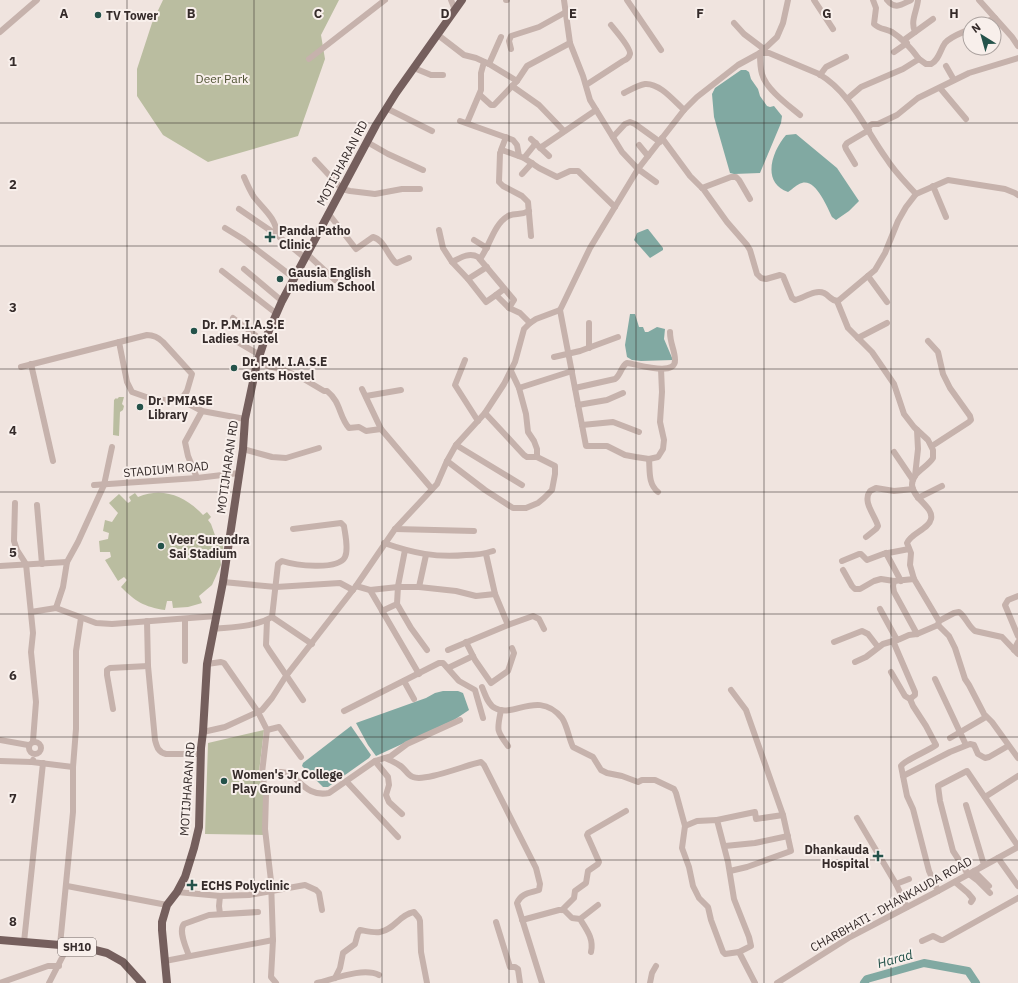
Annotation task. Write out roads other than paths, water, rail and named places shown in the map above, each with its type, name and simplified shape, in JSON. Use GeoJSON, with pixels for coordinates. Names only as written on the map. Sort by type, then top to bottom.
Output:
{"type":"FeatureCollection","features":[{"type":"Feature","properties":{"kind":"main road","name":"MOTIJHARAN RD"},"geometry":{"type":"LineString","coordinates":[[167,983],[162,922],[167,905],[182,884],[194,848],[199,827],[201,754],[207,664],[223,582],[243,449],[246,419],[257,363],[264,342],[282,301],[328,213],[386,108],[462,0]]}},
{"type":"Feature","properties":{"kind":"main road","name":"SH10"},"geometry":{"type":"LineString","coordinates":[[0,940],[64,945],[91,949],[114,956],[130,968],[142,983]]}},
{"type":"Feature","properties":{"kind":"main road"},"geometry":{"type":"LineString","coordinates":[[0,944],[10,941]]}},
{"type":"Feature","properties":{"kind":"street"},"geometry":{"type":"LineString","coordinates":[[0,32],[37,0]]}},
{"type":"Feature","properties":{"kind":"street"},"geometry":{"type":"LineString","coordinates":[[309,59],[385,0]]}},
{"type":"Feature","properties":{"kind":"street"},"geometry":{"type":"LineString","coordinates":[[451,0],[455,10]]}},
{"type":"Feature","properties":{"kind":"street"},"geometry":{"type":"LineString","coordinates":[[564,0],[570,43],[590,100],[622,152],[638,169],[656,182]]}},
{"type":"Feature","properties":{"kind":"street"},"geometry":{"type":"LineString","coordinates":[[627,0],[661,50]]}},
{"type":"Feature","properties":{"kind":"street"},"geometry":{"type":"LineString","coordinates":[[661,369],[662,392],[660,422],[664,440],[663,449],[658,457],[649,459],[625,455],[602,445],[586,446],[560,310],[590,248],[638,169],[684,110],[697,97],[738,65],[762,51],[777,37],[781,28],[788,0]]}},
{"type":"Feature","properties":{"kind":"street"},"geometry":{"type":"LineString","coordinates":[[814,0],[833,29]]}},
{"type":"Feature","properties":{"kind":"street"},"geometry":{"type":"LineString","coordinates":[[873,0],[876,8],[874,24],[891,32],[905,42],[919,59],[926,64],[931,64],[936,60],[950,38],[962,33]]}},
{"type":"Feature","properties":{"kind":"street"},"geometry":{"type":"LineString","coordinates":[[887,0],[893,6],[911,0]]}},
{"type":"Feature","properties":{"kind":"street"},"geometry":{"type":"LineString","coordinates":[[915,32],[913,22],[918,0]]}},
{"type":"Feature","properties":{"kind":"street"},"geometry":{"type":"LineString","coordinates":[[979,0],[993,16]]}},
{"type":"Feature","properties":{"kind":"street"},"geometry":{"type":"LineString","coordinates":[[511,49],[509,41],[511,36],[540,27],[566,12]]}},
{"type":"Feature","properties":{"kind":"street"},"geometry":{"type":"LineString","coordinates":[[894,52],[915,32],[933,19]]}},
{"type":"Feature","properties":{"kind":"street"},"geometry":{"type":"LineString","coordinates":[[734,23],[762,51],[820,75],[848,99],[889,162],[916,194]]}},
{"type":"Feature","properties":{"kind":"street"},"geometry":{"type":"LineString","coordinates":[[586,85],[624,61],[630,54],[611,25]]}},
{"type":"Feature","properties":{"kind":"street"},"geometry":{"type":"LineString","coordinates":[[1002,27],[1018,46]]}},
{"type":"Feature","properties":{"kind":"street"},"geometry":{"type":"LineString","coordinates":[[438,35],[464,55],[487,63],[515,83],[564,131]]}},
{"type":"Feature","properties":{"kind":"street"},"geometry":{"type":"LineString","coordinates":[[467,123],[480,95],[480,72],[487,63],[501,37]]}},
{"type":"Feature","properties":{"kind":"street"},"geometry":{"type":"LineString","coordinates":[[480,95],[493,106],[515,83],[527,66],[570,43]]}},
{"type":"Feature","properties":{"kind":"street"},"geometry":{"type":"LineString","coordinates":[[762,51],[760,66],[764,80],[772,90],[800,115]]}},
{"type":"Feature","properties":{"kind":"street"},"geometry":{"type":"LineString","coordinates":[[820,75],[826,67],[846,58]]}},
{"type":"Feature","properties":{"kind":"street"},"geometry":{"type":"LineString","coordinates":[[856,164],[845,146],[868,129],[872,124],[878,124],[897,115],[918,98],[969,73],[1018,58]]}},
{"type":"Feature","properties":{"kind":"street"},"geometry":{"type":"LineString","coordinates":[[848,99],[861,87],[903,69],[919,59]]}},
{"type":"Feature","properties":{"kind":"street"},"geometry":{"type":"LineString","coordinates":[[946,66],[954,80]]}},
{"type":"Feature","properties":{"kind":"street"},"geometry":{"type":"LineString","coordinates":[[414,68],[431,75],[443,75]]}},
{"type":"Feature","properties":{"kind":"street"},"geometry":{"type":"LineString","coordinates":[[624,94],[644,84],[651,85],[658,87],[684,110]]}},
{"type":"Feature","properties":{"kind":"street"},"geometry":{"type":"LineString","coordinates":[[940,88],[966,119]]}},
{"type":"Feature","properties":{"kind":"street"},"geometry":{"type":"LineString","coordinates":[[386,108],[432,131]]}},
{"type":"Feature","properties":{"kind":"street"},"geometry":{"type":"LineString","coordinates":[[522,157],[536,143],[564,131],[596,110]]}},
{"type":"Feature","properties":{"kind":"street"},"geometry":{"type":"LineString","coordinates":[[460,121],[513,140],[522,157]]}},
{"type":"Feature","properties":{"kind":"street"},"geometry":{"type":"LineString","coordinates":[[613,137],[625,124],[630,122],[661,140],[690,176],[702,188],[727,222],[747,244],[757,274],[761,278],[766,279],[780,275],[783,276],[792,298],[795,300],[818,292],[825,294],[832,301],[836,301]]}},
{"type":"Feature","properties":{"kind":"street"},"geometry":{"type":"LineString","coordinates":[[506,137],[501,150],[499,182],[503,186],[526,199],[529,206],[531,236]]}},
{"type":"Feature","properties":{"kind":"street"},"geometry":{"type":"LineString","coordinates":[[367,142],[388,154],[424,170]]}},
{"type":"Feature","properties":{"kind":"street"},"geometry":{"type":"LineString","coordinates":[[536,143],[549,156]]}},
{"type":"Feature","properties":{"kind":"street"},"geometry":{"type":"LineString","coordinates":[[639,145],[648,156]]}},
{"type":"Feature","properties":{"kind":"street"},"geometry":{"type":"LineString","coordinates":[[501,150],[522,157],[557,177],[570,171],[578,171],[615,207]]}},
{"type":"Feature","properties":{"kind":"street"},"geometry":{"type":"LineString","coordinates":[[315,160],[342,189],[355,193],[375,194],[402,189],[420,189]]}},
{"type":"Feature","properties":{"kind":"street"},"geometry":{"type":"LineString","coordinates":[[522,174],[532,162]]}},
{"type":"Feature","properties":{"kind":"street"},"geometry":{"type":"LineString","coordinates":[[244,177],[252,194],[276,224],[278,236]]}},
{"type":"Feature","properties":{"kind":"street"},"geometry":{"type":"LineString","coordinates":[[702,188],[736,177],[750,199]]}},
{"type":"Feature","properties":{"kind":"street"},"geometry":{"type":"LineString","coordinates":[[836,301],[868,276],[878,265],[885,253],[898,221],[916,194],[948,180],[1005,189],[1018,195]]}},
{"type":"Feature","properties":{"kind":"street"},"geometry":{"type":"LineString","coordinates":[[933,186],[946,217]]}},
{"type":"Feature","properties":{"kind":"street"},"geometry":{"type":"LineString","coordinates":[[239,209],[306,256],[335,280]]}},
{"type":"Feature","properties":{"kind":"street"},"geometry":{"type":"LineString","coordinates":[[480,259],[493,234],[502,221],[512,214],[521,215],[529,211]]}},
{"type":"Feature","properties":{"kind":"street"},"geometry":{"type":"LineString","coordinates":[[328,213],[356,249],[375,237],[381,242],[395,262],[397,263],[409,258]]}},
{"type":"Feature","properties":{"kind":"street"},"geometry":{"type":"LineString","coordinates":[[225,228],[243,239],[294,278]]}},
{"type":"Feature","properties":{"kind":"street"},"geometry":{"type":"LineString","coordinates":[[439,230],[443,248],[452,262],[486,302],[504,289]]}},
{"type":"Feature","properties":{"kind":"street"},"geometry":{"type":"LineString","coordinates":[[474,240],[487,248]]}},
{"type":"Feature","properties":{"kind":"street"},"geometry":{"type":"LineString","coordinates":[[452,262],[463,256],[473,254],[480,259],[514,300],[509,308]]}},
{"type":"Feature","properties":{"kind":"street"},"geometry":{"type":"LineString","coordinates":[[468,279],[487,267]]}},
{"type":"Feature","properties":{"kind":"street"},"geometry":{"type":"LineString","coordinates":[[244,269],[282,301]]}},
{"type":"Feature","properties":{"kind":"street"},"geometry":{"type":"LineString","coordinates":[[222,270],[277,314]]}},
{"type":"Feature","properties":{"kind":"street"},"geometry":{"type":"LineString","coordinates":[[868,276],[887,302]]}},
{"type":"Feature","properties":{"kind":"street"},"geometry":{"type":"LineString","coordinates":[[496,295],[509,308],[520,313],[530,323]]}},
{"type":"Feature","properties":{"kind":"street"},"geometry":{"type":"LineString","coordinates":[[836,301],[848,328],[872,352],[894,384],[904,414],[932,446],[934,454],[933,458],[914,478]]}},
{"type":"Feature","properties":{"kind":"street"},"geometry":{"type":"LineString","coordinates":[[203,732],[225,727],[262,710],[272,698],[286,676],[355,588],[384,543],[437,484],[456,445],[485,413],[511,371],[520,350],[524,329],[530,323],[543,315],[560,310]]}},
{"type":"Feature","properties":{"kind":"street"},"geometry":{"type":"LineString","coordinates":[[233,318],[264,342]]}},
{"type":"Feature","properties":{"kind":"street"},"geometry":{"type":"LineString","coordinates":[[589,323],[589,348]]}},
{"type":"Feature","properties":{"kind":"street"},"geometry":{"type":"LineString","coordinates":[[858,338],[887,324]]}},
{"type":"Feature","properties":{"kind":"street"},"geometry":{"type":"LineString","coordinates":[[574,388],[615,379],[619,375],[623,366],[627,363],[661,369],[672,368],[676,362],[670,341],[670,332]]}},
{"type":"Feature","properties":{"kind":"street"},"geometry":{"type":"LineString","coordinates":[[22,367],[118,342],[153,335],[174,352],[192,374],[187,391],[181,400]]}},
{"type":"Feature","properties":{"kind":"street"},"geometry":{"type":"LineString","coordinates":[[229,337],[260,355]]}},
{"type":"Feature","properties":{"kind":"street"},"geometry":{"type":"LineString","coordinates":[[554,357],[589,348],[618,337]]}},
{"type":"Feature","properties":{"kind":"street"},"geometry":{"type":"LineString","coordinates":[[928,341],[938,352],[943,374],[955,395],[970,416],[971,420],[932,446]]}},
{"type":"Feature","properties":{"kind":"street"},"geometry":{"type":"LineString","coordinates":[[118,342],[127,382],[132,392],[149,398],[181,400],[202,411],[246,419]]}},
{"type":"Feature","properties":{"kind":"street"},"geometry":{"type":"LineString","coordinates":[[464,360],[455,386],[478,421]]}},
{"type":"Feature","properties":{"kind":"street"},"geometry":{"type":"LineString","coordinates":[[257,363],[284,370],[302,378],[324,391],[327,391],[337,402],[345,423],[349,428],[358,427],[366,431],[381,430]]}},
{"type":"Feature","properties":{"kind":"street"},"geometry":{"type":"LineString","coordinates":[[31,364],[53,461]]}},
{"type":"Feature","properties":{"kind":"street"},"geometry":{"type":"LineString","coordinates":[[511,371],[519,388],[526,414],[528,432],[537,449],[537,457]]}},
{"type":"Feature","properties":{"kind":"street"},"geometry":{"type":"LineString","coordinates":[[519,388],[572,371]]}},
{"type":"Feature","properties":{"kind":"street"},"geometry":{"type":"LineString","coordinates":[[362,389],[381,430],[432,489]]}},
{"type":"Feature","properties":{"kind":"street"},"geometry":{"type":"LineString","coordinates":[[366,396],[401,390]]}},
{"type":"Feature","properties":{"kind":"street"},"geometry":{"type":"LineString","coordinates":[[578,405],[607,400],[623,393]]}},
{"type":"Feature","properties":{"kind":"street"},"geometry":{"type":"LineString","coordinates":[[197,478],[188,456],[185,442],[202,411]]}},
{"type":"Feature","properties":{"kind":"street"},"geometry":{"type":"LineString","coordinates":[[447,461],[485,490],[513,508],[526,508],[538,503],[552,490],[555,466],[537,457],[527,457],[524,455],[485,413]]}},
{"type":"Feature","properties":{"kind":"street"},"geometry":{"type":"LineString","coordinates":[[582,425],[613,422],[638,432]]}},
{"type":"Feature","properties":{"kind":"street"},"geometry":{"type":"LineString","coordinates":[[917,430],[918,449],[913,489],[918,498],[928,509],[931,519],[928,524],[908,541],[911,553],[910,565],[914,579],[938,623],[949,636],[955,648],[964,679],[969,684],[986,717],[992,722],[1018,758]]}},
{"type":"Feature","properties":{"kind":"street"},"geometry":{"type":"LineString","coordinates":[[456,445],[522,485]]}},
{"type":"Feature","properties":{"kind":"street"},"geometry":{"type":"LineString","coordinates":[[56,608],[63,587],[67,562],[78,542],[104,484],[112,447]]}},
{"type":"Feature","properties":{"kind":"street"},"geometry":{"type":"LineString","coordinates":[[243,449],[272,457],[286,458],[319,448]]}},
{"type":"Feature","properties":{"kind":"street"},"geometry":{"type":"LineString","coordinates":[[894,452],[914,478]]}},
{"type":"Feature","properties":{"kind":"street"},"geometry":{"type":"LineString","coordinates":[[649,459],[650,482],[654,489],[658,492]]}},
{"type":"Feature","properties":{"kind":"street","name":"STADIUM ROAD"},"geometry":{"type":"LineString","coordinates":[[94,485],[197,478],[239,473]]}},
{"type":"Feature","properties":{"kind":"street"},"geometry":{"type":"LineString","coordinates":[[918,498],[942,486]]}},
{"type":"Feature","properties":{"kind":"street"},"geometry":{"type":"LineString","coordinates":[[866,537],[878,526],[868,503],[867,497],[870,491],[876,488],[894,491],[913,489]]}},
{"type":"Feature","properties":{"kind":"street"},"geometry":{"type":"LineString","coordinates":[[15,503],[14,541],[17,550],[26,564],[33,633],[31,652],[36,702],[29,751],[34,754]]}},
{"type":"Feature","properties":{"kind":"street"},"geometry":{"type":"LineString","coordinates":[[38,504],[42,564]]}},
{"type":"Feature","properties":{"kind":"street"},"geometry":{"type":"LineString","coordinates":[[293,529],[341,523],[344,526],[347,552],[342,561],[325,565],[296,564],[282,561],[278,564],[276,587],[269,619],[266,645],[303,700]]}},
{"type":"Feature","properties":{"kind":"street"},"geometry":{"type":"LineString","coordinates":[[395,529],[474,531]]}},
{"type":"Feature","properties":{"kind":"street"},"geometry":{"type":"LineString","coordinates":[[384,543],[426,555],[450,557],[486,554],[493,551]]}},
{"type":"Feature","properties":{"kind":"street"},"geometry":{"type":"LineString","coordinates":[[842,561],[858,554],[861,554],[867,560],[886,553],[909,548]]}},
{"type":"Feature","properties":{"kind":"street"},"geometry":{"type":"LineString","coordinates":[[405,550],[398,587],[397,604],[411,628],[427,650]]}},
{"type":"Feature","properties":{"kind":"street"},"geometry":{"type":"LineString","coordinates":[[886,553],[898,581]]}},
{"type":"Feature","properties":{"kind":"street"},"geometry":{"type":"LineString","coordinates":[[486,554],[495,594],[508,625]]}},
{"type":"Feature","properties":{"kind":"street"},"geometry":{"type":"LineString","coordinates":[[419,587],[426,555]]}},
{"type":"Feature","properties":{"kind":"street"},"geometry":{"type":"LineString","coordinates":[[0,566],[67,562]]}},
{"type":"Feature","properties":{"kind":"street"},"geometry":{"type":"LineString","coordinates":[[843,570],[855,589],[860,589],[874,581],[881,579],[898,581],[914,579]]}},
{"type":"Feature","properties":{"kind":"street"},"geometry":{"type":"LineString","coordinates":[[898,581],[893,586],[894,592],[917,634]]}},
{"type":"Feature","properties":{"kind":"street"},"geometry":{"type":"LineString","coordinates":[[223,582],[276,587],[340,583],[355,588],[370,590],[398,587],[419,587],[456,591],[476,596],[495,594]]}},
{"type":"Feature","properties":{"kind":"street"},"geometry":{"type":"LineString","coordinates":[[370,590],[419,674]]}},
{"type":"Feature","properties":{"kind":"street"},"geometry":{"type":"LineString","coordinates":[[1018,596],[1005,603],[1006,609],[1015,622],[1018,636]]}},
{"type":"Feature","properties":{"kind":"street"},"geometry":{"type":"LineString","coordinates":[[382,611],[397,604]]}},
{"type":"Feature","properties":{"kind":"street"},"geometry":{"type":"LineString","coordinates":[[31,612],[56,608],[96,624],[216,616]]}},
{"type":"Feature","properties":{"kind":"street"},"geometry":{"type":"LineString","coordinates":[[880,609],[895,640],[915,692],[915,695],[910,699]]}},
{"type":"Feature","properties":{"kind":"street"},"geometry":{"type":"LineString","coordinates":[[855,662],[866,657],[884,644],[909,635],[917,634],[954,613],[959,612],[963,615],[972,629],[1002,638],[1016,652]]}},
{"type":"Feature","properties":{"kind":"street"},"geometry":{"type":"LineString","coordinates":[[448,650],[533,616],[539,619],[544,629]]}},
{"type":"Feature","properties":{"kind":"street"},"geometry":{"type":"LineString","coordinates":[[49,983],[59,966],[64,945],[73,812],[73,767],[76,728],[76,651],[81,618]]}},
{"type":"Feature","properties":{"kind":"street"},"geometry":{"type":"LineString","coordinates":[[185,619],[185,661]]}},
{"type":"Feature","properties":{"kind":"street"},"geometry":{"type":"LineString","coordinates":[[213,629],[242,626],[269,619],[312,644]]}},
{"type":"Feature","properties":{"kind":"street"},"geometry":{"type":"LineString","coordinates":[[147,621],[148,666],[157,748],[161,753],[166,754],[201,754]]}},
{"type":"Feature","properties":{"kind":"street"},"geometry":{"type":"LineString","coordinates":[[834,642],[862,631],[868,634],[878,647]]}},
{"type":"Feature","properties":{"kind":"street"},"geometry":{"type":"LineString","coordinates":[[466,642],[473,656],[491,682]]}},
{"type":"Feature","properties":{"kind":"street"},"geometry":{"type":"LineString","coordinates":[[1016,652],[1018,642]]}},
{"type":"Feature","properties":{"kind":"street"},"geometry":{"type":"LineString","coordinates":[[475,690],[508,671],[514,653],[512,648]]}},
{"type":"Feature","properties":{"kind":"street"},"geometry":{"type":"LineString","coordinates":[[448,668],[473,656]]}},
{"type":"Feature","properties":{"kind":"street"},"geometry":{"type":"LineString","coordinates":[[207,664],[224,663],[258,712],[267,730],[262,773],[266,795],[265,829],[272,892],[274,940],[270,980],[276,983]]}},
{"type":"Feature","properties":{"kind":"street"},"geometry":{"type":"LineString","coordinates":[[344,711],[440,663],[443,663],[459,681],[475,690],[483,718]]}},
{"type":"Feature","properties":{"kind":"street"},"geometry":{"type":"LineString","coordinates":[[113,709],[107,670],[110,668],[148,666]]}},
{"type":"Feature","properties":{"kind":"street"},"geometry":{"type":"LineString","coordinates":[[891,672],[905,696],[910,699],[936,745],[926,752],[902,764],[901,769],[907,796],[913,809],[929,871],[938,891]]}},
{"type":"Feature","properties":{"kind":"street"},"geometry":{"type":"LineString","coordinates":[[935,679],[966,745]]}},
{"type":"Feature","properties":{"kind":"street"},"geometry":{"type":"LineString","coordinates":[[404,681],[414,698]]}},
{"type":"Feature","properties":{"kind":"street"},"geometry":{"type":"LineString","coordinates":[[482,687],[490,704],[494,708],[501,710],[516,709],[536,704],[554,710],[565,723],[567,734],[573,747],[593,757],[601,770],[635,781],[655,780],[674,789],[685,826],[682,848],[689,867],[693,886],[699,898],[708,906],[711,920],[723,952],[728,954],[739,952],[751,946],[750,938],[734,899],[725,846],[717,820]]}},
{"type":"Feature","properties":{"kind":"street"},"geometry":{"type":"LineString","coordinates":[[730,871],[747,867],[791,851],[783,815],[746,710],[731,690]]}},
{"type":"Feature","properties":{"kind":"street"},"geometry":{"type":"LineString","coordinates":[[501,710],[498,731],[499,735],[508,746]]}},
{"type":"Feature","properties":{"kind":"street"},"geometry":{"type":"LineString","coordinates":[[950,738],[986,717]]}},
{"type":"Feature","properties":{"kind":"street"},"geometry":{"type":"LineString","coordinates":[[263,779],[280,772],[288,774],[316,794],[329,793],[347,782],[375,761],[390,756],[416,739],[460,720]]}},
{"type":"Feature","properties":{"kind":"street"},"geometry":{"type":"LineString","coordinates":[[267,730],[276,726],[279,727],[301,757]]}},
{"type":"Feature","properties":{"kind":"street"},"geometry":{"type":"LineString","coordinates":[[0,740],[39,743],[41,746],[40,752],[34,754]]}},
{"type":"Feature","properties":{"kind":"street"},"geometry":{"type":"LineString","coordinates":[[903,776],[966,745],[972,744],[978,754],[985,758],[989,758],[1008,746]]}},
{"type":"Feature","properties":{"kind":"street"},"geometry":{"type":"LineString","coordinates":[[32,762],[34,754]]}},
{"type":"Feature","properties":{"kind":"street"},"geometry":{"type":"LineString","coordinates":[[385,758],[399,764],[414,778],[433,776],[481,762],[484,765],[536,868],[540,884],[539,890],[524,894],[519,898],[517,903],[542,983]]}},
{"type":"Feature","properties":{"kind":"street"},"geometry":{"type":"LineString","coordinates":[[0,761],[32,762],[73,767]]}},
{"type":"Feature","properties":{"kind":"street"},"geometry":{"type":"LineString","coordinates":[[375,761],[388,777],[389,785],[386,795],[389,802],[402,814]]}},
{"type":"Feature","properties":{"kind":"street"},"geometry":{"type":"LineString","coordinates":[[24,942],[43,763]]}},
{"type":"Feature","properties":{"kind":"street"},"geometry":{"type":"LineString","coordinates":[[989,886],[953,851],[940,801],[938,786],[967,771],[1018,846]]}},
{"type":"Feature","properties":{"kind":"street"},"geometry":{"type":"LineString","coordinates":[[986,797],[1018,776]]}},
{"type":"Feature","properties":{"kind":"street"},"geometry":{"type":"LineString","coordinates":[[347,782],[398,838]]}},
{"type":"Feature","properties":{"kind":"street"},"geometry":{"type":"LineString","coordinates":[[966,805],[984,865],[973,872]]}},
{"type":"Feature","properties":{"kind":"street"},"geometry":{"type":"LineString","coordinates":[[522,920],[562,910],[574,898],[576,891],[586,883],[588,871],[598,864],[587,835],[588,833],[626,811]]}},
{"type":"Feature","properties":{"kind":"street"},"geometry":{"type":"LineString","coordinates":[[685,826],[697,821],[717,820],[755,812],[756,819],[783,815]]}},
{"type":"Feature","properties":{"kind":"street"},"geometry":{"type":"LineString","coordinates":[[857,818],[896,884],[907,907]]}},
{"type":"Feature","properties":{"kind":"street"},"geometry":{"type":"LineString","coordinates":[[725,846],[755,843],[788,836]]}},
{"type":"Feature","properties":{"kind":"street","name":"CHARBHATI - DHANKAUDA ROAD"},"geometry":{"type":"LineString","coordinates":[[777,983],[850,937],[955,882],[1018,846]]}},
{"type":"Feature","properties":{"kind":"street"},"geometry":{"type":"LineString","coordinates":[[998,858],[1018,886]]}},
{"type":"Feature","properties":{"kind":"street"},"geometry":{"type":"LineString","coordinates":[[973,872],[977,880],[990,893]]}},
{"type":"Feature","properties":{"kind":"street"},"geometry":{"type":"LineString","coordinates":[[896,884],[909,879]]}},
{"type":"Feature","properties":{"kind":"street"},"geometry":{"type":"LineString","coordinates":[[955,882],[973,899],[971,902]]}},
{"type":"Feature","properties":{"kind":"street"},"geometry":{"type":"LineString","coordinates":[[177,892],[220,896],[249,895],[305,885],[312,887],[319,893],[322,910]]}},
{"type":"Feature","properties":{"kind":"street"},"geometry":{"type":"LineString","coordinates":[[67,886],[167,905]]}},
{"type":"Feature","properties":{"kind":"street"},"geometry":{"type":"LineString","coordinates":[[220,896],[218,906],[220,914]]}},
{"type":"Feature","properties":{"kind":"street"},"geometry":{"type":"LineString","coordinates":[[922,941],[933,936],[943,940],[1018,898]]}},
{"type":"Feature","properties":{"kind":"street"},"geometry":{"type":"LineString","coordinates":[[562,910],[572,918],[580,919],[598,905]]}},
{"type":"Feature","properties":{"kind":"street"},"geometry":{"type":"LineString","coordinates":[[189,956],[182,931],[182,926],[184,924],[220,914],[258,912]]}},
{"type":"Feature","properties":{"kind":"street"},"geometry":{"type":"LineString","coordinates":[[335,978],[340,968],[343,953],[355,944],[360,930],[379,932],[390,927],[404,915],[414,912],[420,921],[421,952],[427,983]]}},
{"type":"Feature","properties":{"kind":"street"},"geometry":{"type":"LineString","coordinates":[[580,919],[592,939],[593,943],[591,952]]}},
{"type":"Feature","properties":{"kind":"street"},"geometry":{"type":"LineString","coordinates":[[496,922],[510,967],[516,967],[518,969],[520,983]]}},
{"type":"Feature","properties":{"kind":"street"},"geometry":{"type":"LineString","coordinates":[[165,961],[274,940]]}},
{"type":"Feature","properties":{"kind":"street"},"geometry":{"type":"LineString","coordinates":[[739,952],[755,983]]}},
{"type":"Feature","properties":{"kind":"street"},"geometry":{"type":"LineString","coordinates":[[0,983],[48,966],[59,966]]}},
{"type":"Feature","properties":{"kind":"street"},"geometry":{"type":"LineString","coordinates":[[650,983],[652,973],[656,966]]}},
{"type":"Feature","properties":{"kind":"street"},"geometry":{"type":"LineString","coordinates":[[317,983],[367,972],[380,976]]}},
{"type":"Feature","properties":{"kind":"water"},"geometry":{"type":"Polygon","coordinates":[[[741,70],[746,70],[749,72],[760,96],[767,106],[774,106],[782,116],[781,123],[760,173],[730,173],[714,117],[712,94],[715,88],[741,70]]]}},
{"type":"Feature","properties":{"kind":"water"},"geometry":{"type":"Polygon","coordinates":[[[796,134],[837,168],[859,201],[849,211],[836,220],[832,217],[824,201],[812,185],[802,183],[788,192],[780,188],[774,182],[772,166],[773,158],[777,149],[786,135],[796,134]]]}},
{"type":"Feature","properties":{"kind":"water"},"geometry":{"type":"Polygon","coordinates":[[[647,229],[663,248],[663,250],[650,258],[634,240],[637,233],[647,229]]]}},
{"type":"Feature","properties":{"kind":"water"},"geometry":{"type":"Polygon","coordinates":[[[630,314],[635,314],[639,327],[643,327],[645,332],[657,327],[665,329],[664,339],[673,360],[641,361],[632,360],[627,357],[625,345],[630,314]]]}},
{"type":"Feature","properties":{"kind":"water"},"geometry":{"type":"Polygon","coordinates":[[[443,691],[458,691],[463,693],[469,710],[454,720],[376,756],[356,723],[443,691]]]}},
{"type":"Feature","properties":{"kind":"water"},"geometry":{"type":"Polygon","coordinates":[[[351,726],[371,755],[369,758],[328,787],[323,787],[302,766],[303,763],[351,726]]]}},
{"type":"Feature","properties":{"kind":"waterway","name":"Harad"},"geometry":{"type":"LineString","coordinates":[[864,983],[867,979],[924,963],[968,971],[976,983]]}},
{"type":"Feature","properties":{"kind":"place","name":"TV Tower"},"geometry":{"type":"Point","coordinates":[98,15]}},
{"type":"Feature","properties":{"kind":"place","name":"Panda Patho Clinic"},"geometry":{"type":"Point","coordinates":[270,237]}},
{"type":"Feature","properties":{"kind":"place","name":"Gausia English medium School"},"geometry":{"type":"Point","coordinates":[280,279]}},
{"type":"Feature","properties":{"kind":"place","name":"Dr. P.M.I.A.S.E Ladies Hostel"},"geometry":{"type":"Point","coordinates":[194,331]}},
{"type":"Feature","properties":{"kind":"place","name":"Dr. P.M. I.A.S.E Gents Hostel"},"geometry":{"type":"Point","coordinates":[234,368]}},
{"type":"Feature","properties":{"kind":"place","name":"Dr. PMIASE Library"},"geometry":{"type":"Point","coordinates":[140,407]}},
{"type":"Feature","properties":{"kind":"place","name":"Veer Surendra Sai Stadium"},"geometry":{"type":"Point","coordinates":[161,546]}},
{"type":"Feature","properties":{"kind":"place","name":"Women's Jr College Play Ground"},"geometry":{"type":"Point","coordinates":[224,781]}},
{"type":"Feature","properties":{"kind":"place","name":"Dhankauda Hospital"},"geometry":{"type":"Point","coordinates":[878,856]}},
{"type":"Feature","properties":{"kind":"place","name":"ECHS Polyclinic"},"geometry":{"type":"Point","coordinates":[192,885]}},
{"type":"Feature","properties":{"kind":"park label","name":"Deer Park"},"geometry":{"type":"Point","coordinates":[222,78]}}]}
